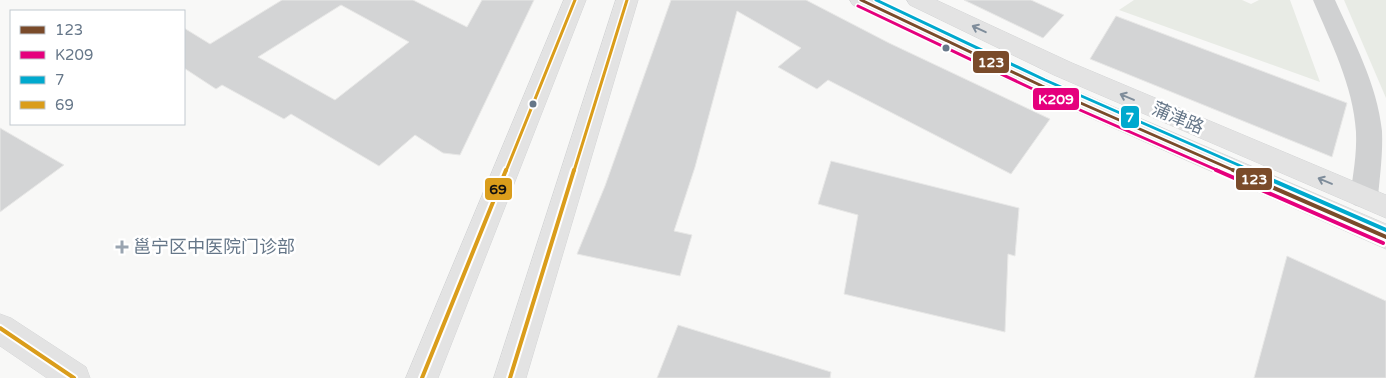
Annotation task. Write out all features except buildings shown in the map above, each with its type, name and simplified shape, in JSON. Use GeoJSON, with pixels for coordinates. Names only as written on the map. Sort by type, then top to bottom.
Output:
{"type":"FeatureCollection","features":[{"type":"Feature","properties":{"kind":"main road"},"geometry":{"type":"LineString","coordinates":[[422,378],[575,0]]}},
{"type":"Feature","properties":{"kind":"main road"},"geometry":{"type":"LineString","coordinates":[[510,378],[628,0]]}},
{"type":"Feature","properties":{"kind":"main road","name":"蒲津路"},"geometry":{"type":"LineString","coordinates":[[861,0],[1042,86],[1386,237]]}},
{"type":"Feature","properties":{"kind":"main road","name":"蒲津路"},"geometry":{"type":"LineString","coordinates":[[918,0],[1063,69],[1375,202]]}},
{"type":"Feature","properties":{"kind":"main road"},"geometry":{"type":"LineString","coordinates":[[0,328],[74,378]]}},
{"type":"Feature","properties":{"kind":"street"},"geometry":{"type":"LineString","coordinates":[[1324,0],[1359,85],[1368,122],[1375,202]]}},
{"type":"Feature","properties":{"kind":"shaded area"},"geometry":{"type":"Polygon","coordinates":[[[1134,0],[1242,0],[1251,4],[1259,0],[1290,0],[1320,82],[1119,10],[1134,0]]]}},
{"type":"Feature","properties":{"kind":"shaded area"},"geometry":{"type":"Polygon","coordinates":[[[1344,0],[1386,0],[1386,98],[1344,0]]]}},
{"type":"Feature","properties":{"kind":"transit line","name":"69"},"geometry":{"type":"LineString","coordinates":[[422,378],[575,0]]}},
{"type":"Feature","properties":{"kind":"transit line","name":"69"},"geometry":{"type":"LineString","coordinates":[[510,378],[627,0]]}},
{"type":"Feature","properties":{"kind":"transit line","name":"123"},"geometry":{"type":"LineString","coordinates":[[861,0],[1042,86],[1386,237]]}},
{"type":"Feature","properties":{"kind":"transit line","name":"7"},"geometry":{"type":"LineString","coordinates":[[876,0],[1045,80],[1386,230]]}},
{"type":"Feature","properties":{"kind":"transit line","name":"K209"},"geometry":{"type":"LineString","coordinates":[[858,6],[1039,92],[1383,243]]}},
{"type":"Feature","properties":{"kind":"transit line","name":"69"},"geometry":{"type":"LineString","coordinates":[[0,328],[74,378]]}},
{"type":"Feature","properties":{"kind":"place","name":"邕宁区中医院门诊部"},"geometry":{"type":"Point","coordinates":[122,247]}}]}
